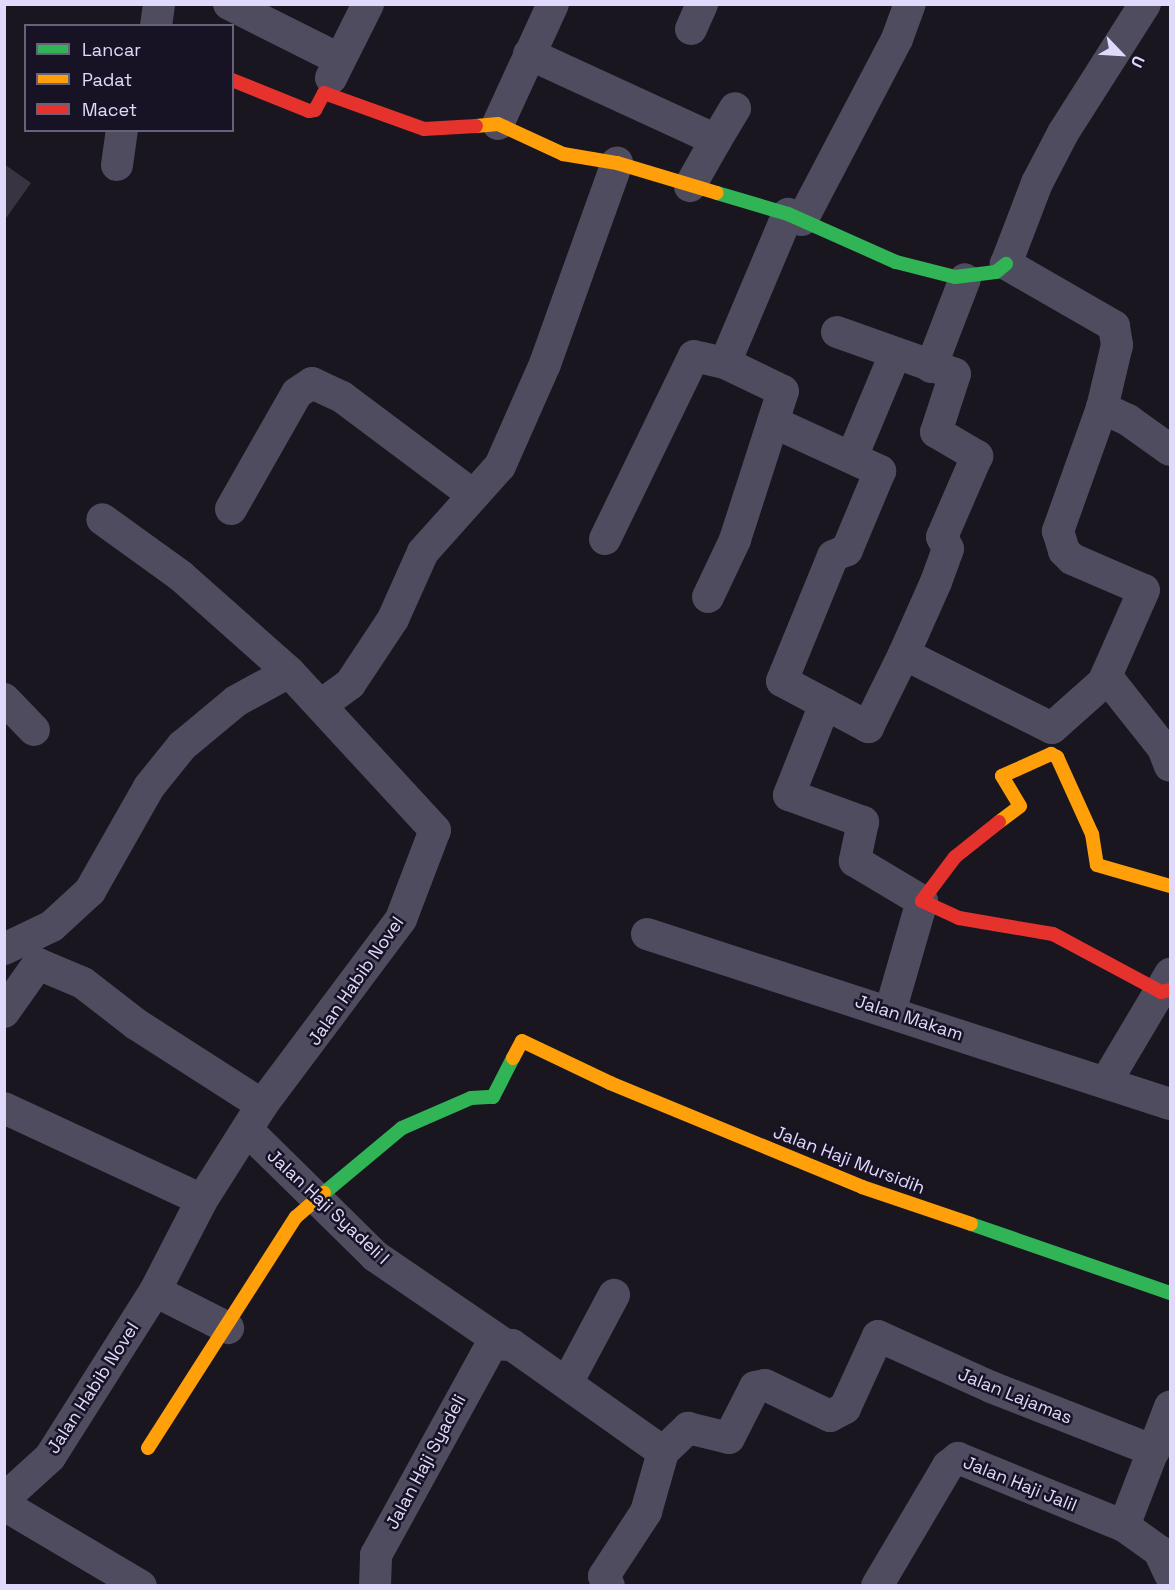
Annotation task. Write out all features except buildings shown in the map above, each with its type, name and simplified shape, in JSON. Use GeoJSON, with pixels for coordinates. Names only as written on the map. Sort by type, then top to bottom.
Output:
{"type":"FeatureCollection","features":[{"type":"Feature","properties":{"kind":"street"},"geometry":{"type":"LineString","coordinates":[[229,4],[339,59]]}},
{"type":"Feature","properties":{"kind":"street"},"geometry":{"type":"LineString","coordinates":[[234,81],[309,111],[315,110],[368,4]]}},
{"type":"Feature","properties":{"kind":"street"},"geometry":{"type":"LineString","coordinates":[[498,123],[553,4]]}},
{"type":"Feature","properties":{"kind":"street"},"geometry":{"type":"LineString","coordinates":[[725,363],[795,217],[897,39],[910,4]]}},
{"type":"Feature","properties":{"kind":"street"},"geometry":{"type":"LineString","coordinates":[[324,93],[424,129],[498,123],[563,154],[617,163],[795,217],[896,262],[965,279],[996,272],[1006,264],[1037,183],[1063,133],[1145,4]]}},
{"type":"Feature","properties":{"kind":"street"},"geometry":{"type":"LineString","coordinates":[[529,54],[716,140]]}},
{"type":"Feature","properties":{"kind":"street"},"geometry":{"type":"LineString","coordinates":[[690,186],[735,108]]}},
{"type":"Feature","properties":{"kind":"street"},"geometry":{"type":"LineString","coordinates":[[117,165],[122,132]]}},
{"type":"Feature","properties":{"kind":"street"},"geometry":{"type":"LineString","coordinates":[[321,705],[350,684],[375,650],[423,552],[500,466],[545,364],[617,163]]}},
{"type":"Feature","properties":{"kind":"street"},"geometry":{"type":"LineString","coordinates":[[1006,264],[1114,326],[1117,345],[1101,411],[1058,531],[1064,550],[1072,559],[1144,590],[1107,667],[1107,679],[1139,718],[1170,765]]}},
{"type":"Feature","properties":{"kind":"street"},"geometry":{"type":"LineString","coordinates":[[931,367],[965,279]]}},
{"type":"Feature","properties":{"kind":"street"},"geometry":{"type":"LineString","coordinates":[[773,422],[878,468],[879,475],[847,550],[833,556],[781,675],[783,683],[868,727],[904,654],[947,552],[942,537],[978,461],[974,452],[936,432],[956,376],[837,332]]}},
{"type":"Feature","properties":{"kind":"street"},"geometry":{"type":"LineString","coordinates":[[852,457],[896,354]]}},
{"type":"Feature","properties":{"kind":"street"},"geometry":{"type":"LineString","coordinates":[[605,539],[693,358],[725,363],[783,391],[735,540],[708,597]]}},
{"type":"Feature","properties":{"kind":"street"},"geometry":{"type":"LineString","coordinates":[[231,510],[297,393],[312,383],[342,397],[473,495]]}},
{"type":"Feature","properties":{"kind":"street"},"geometry":{"type":"LineString","coordinates":[[1101,411],[1128,420],[1170,450]]}},
{"type":"Feature","properties":{"kind":"street","name":"Jalan Habib Novel"},"geometry":{"type":"LineString","coordinates":[[4,1499],[50,1457],[155,1291],[202,1200],[255,1118],[401,919],[434,841],[432,823],[289,672],[181,576],[102,519]]}},
{"type":"Feature","properties":{"kind":"street"},"geometry":{"type":"LineString","coordinates":[[904,654],[1052,728],[1107,679]]}},
{"type":"Feature","properties":{"kind":"street"},"geometry":{"type":"LineString","coordinates":[[6,946],[52,926],[90,891],[149,787],[182,746],[236,701],[289,672]]}},
{"type":"Feature","properties":{"kind":"street"},"geometry":{"type":"LineString","coordinates":[[4,699],[34,730]]}},
{"type":"Feature","properties":{"kind":"street"},"geometry":{"type":"LineString","coordinates":[[825,704],[789,795],[863,822],[855,861],[922,901],[959,918],[1053,934],[1167,985],[1106,1082]]}},
{"type":"Feature","properties":{"kind":"street"},"geometry":{"type":"LineString","coordinates":[[890,1012],[922,901],[956,857],[1020,806],[1002,776],[1051,754],[1057,757],[1092,834],[1097,865],[1170,886]]}},
{"type":"Feature","properties":{"kind":"street","name":"Jalan Makam"},"geometry":{"type":"LineString","coordinates":[[647,934],[1170,1104]]}},
{"type":"Feature","properties":{"kind":"street","name":"Jalan Haji Syadeli I"},"geometry":{"type":"LineString","coordinates":[[4,1012],[38,964],[83,983],[255,1118],[314,1197],[375,1256],[497,1343],[567,1383],[663,1452]]}},
{"type":"Feature","properties":{"kind":"street","name":"Jalan Haji Mursidih"},"geometry":{"type":"LineString","coordinates":[[314,1197],[402,1128],[471,1098],[493,1097],[522,1041],[610,1083],[862,1187],[1170,1293]]}},
{"type":"Feature","properties":{"kind":"street"},"geometry":{"type":"LineString","coordinates":[[4,1108],[202,1200]]}},
{"type":"Feature","properties":{"kind":"street"},"geometry":{"type":"LineString","coordinates":[[148,1448],[228,1328],[296,1217],[314,1197]]}},
{"type":"Feature","properties":{"kind":"street"},"geometry":{"type":"LineString","coordinates":[[155,1291],[228,1328]]}},
{"type":"Feature","properties":{"kind":"street"},"geometry":{"type":"LineString","coordinates":[[567,1383],[614,1294]]}},
{"type":"Feature","properties":{"kind":"street","name":"Jalan Lajamas"},"geometry":{"type":"LineString","coordinates":[[663,1452],[688,1428],[729,1438],[756,1387],[765,1385],[830,1416],[845,1408],[879,1336],[991,1387],[1154,1451]]}},
{"type":"Feature","properties":{"kind":"street","name":"Jalan Haji Syadeli"},"geometry":{"type":"LineString","coordinates":[[375,1586],[376,1556],[497,1343]]}},
{"type":"Feature","properties":{"kind":"street"},"geometry":{"type":"LineString","coordinates":[[1167,1559],[1124,1526],[1170,1407]]}},
{"type":"Feature","properties":{"kind":"street"},"geometry":{"type":"LineString","coordinates":[[609,1586],[604,1576],[646,1512],[663,1452]]}},
{"type":"Feature","properties":{"kind":"street","name":"Jalan Haji Jalil"},"geometry":{"type":"LineString","coordinates":[[877,1586],[948,1466],[958,1458],[1124,1526]]}},
{"type":"Feature","properties":{"kind":"street"},"geometry":{"type":"LineString","coordinates":[[4,1505],[141,1586]]}},
{"type":"Feature","properties":{"kind":"traffic: fast"},"geometry":{"type":"LineString","coordinates":[[717,193],[788,214],[896,262],[955,277],[996,272],[1006,264]]}},
{"type":"Feature","properties":{"kind":"traffic: fast"},"geometry":{"type":"LineString","coordinates":[[324,1193],[402,1128],[471,1098],[493,1097],[513,1058]]}},
{"type":"Feature","properties":{"kind":"traffic: fast"},"geometry":{"type":"LineString","coordinates":[[971,1224],[1170,1293]]}},
{"type":"Feature","properties":{"kind":"traffic: slow"},"geometry":{"type":"LineString","coordinates":[[476,126],[498,124],[563,154],[617,163],[717,193]]}},
{"type":"Feature","properties":{"kind":"traffic: slow"},"geometry":{"type":"LineString","coordinates":[[999,822],[1020,806],[1002,776],[1051,754],[1057,757],[1092,834],[1097,865],[1170,886]]}},
{"type":"Feature","properties":{"kind":"traffic: slow"},"geometry":{"type":"LineString","coordinates":[[513,1058],[522,1041],[610,1083],[862,1187],[971,1224]]}},
{"type":"Feature","properties":{"kind":"traffic: slow"},"geometry":{"type":"LineString","coordinates":[[148,1448],[296,1217],[324,1193]]}},
{"type":"Feature","properties":{"kind":"traffic: jam"},"geometry":{"type":"LineString","coordinates":[[234,81],[309,111],[315,110],[324,93],[424,129],[476,126]]}},
{"type":"Feature","properties":{"kind":"traffic: jam"},"geometry":{"type":"LineString","coordinates":[[999,822],[955,857],[922,901],[959,918],[1053,934],[1161,992],[1170,990]]}}]}
